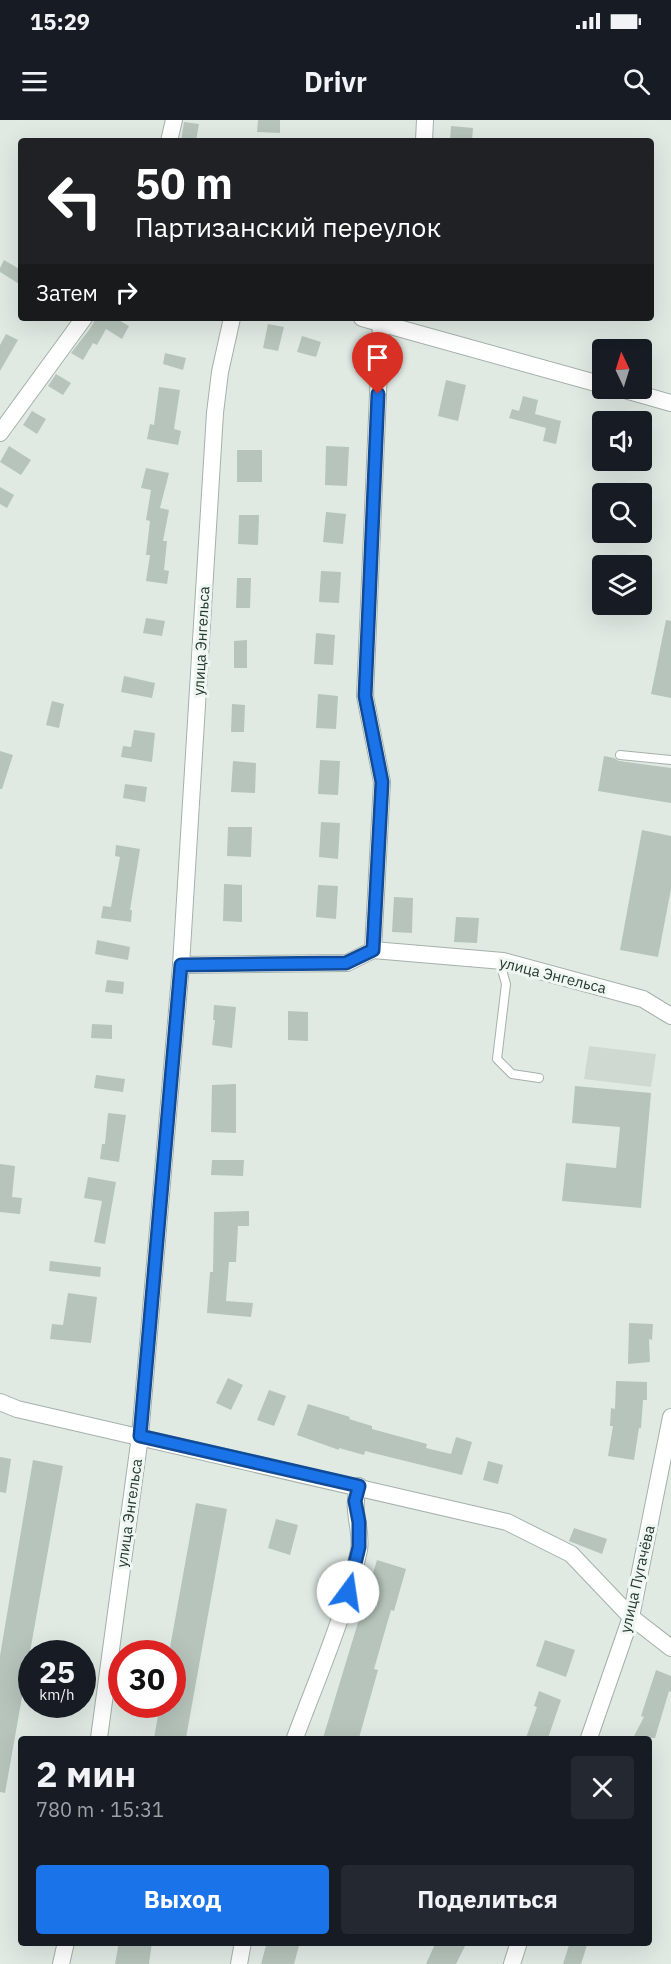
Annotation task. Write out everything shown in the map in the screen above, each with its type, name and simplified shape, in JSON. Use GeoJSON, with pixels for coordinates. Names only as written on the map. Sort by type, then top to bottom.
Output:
{"type":"FeatureCollection","features":[{"type":"Feature","properties":{"kind":"street"},"geometry":{"type":"LineString","coordinates":[[170,138],[174,120]]}},
{"type":"Feature","properties":{"kind":"street"},"geometry":{"type":"LineString","coordinates":[[424,138],[425,120]]}},
{"type":"Feature","properties":{"kind":"street"},"geometry":{"type":"LineString","coordinates":[[0,433],[82,321]]}},
{"type":"Feature","properties":{"kind":"street","name":"улица Энгельса"},"geometry":{"type":"LineString","coordinates":[[99,1736],[140,1436],[181,965],[215,413],[220,372],[231,321]]}},
{"type":"Feature","properties":{"kind":"street"},"geometry":{"type":"LineString","coordinates":[[181,965],[346,963],[373,950],[382,782],[365,696],[382,321],[592,382]]}},
{"type":"Feature","properties":{"kind":"street"},"geometry":{"type":"LineString","coordinates":[[652,398],[671,403]]}},
{"type":"Feature","properties":{"kind":"street","name":"улица Энгельса"},"geometry":{"type":"LineString","coordinates":[[373,950],[504,961],[643,999],[671,1016]]}},
{"type":"Feature","properties":{"kind":"street"},"geometry":{"type":"LineString","coordinates":[[0,1402],[17,1409],[359,1486],[507,1522],[571,1554],[631,1617],[671,1648]]}},
{"type":"Feature","properties":{"kind":"street","name":"улица Пугачёва"},"geometry":{"type":"LineString","coordinates":[[590,1736],[631,1617],[671,1417]]}},
{"type":"Feature","properties":{"kind":"street"},"geometry":{"type":"LineString","coordinates":[[296,1736],[332,1644],[348,1592],[359,1547],[359,1522],[355,1501],[359,1486]]}},
{"type":"Feature","properties":{"kind":"street"},"geometry":{"type":"LineString","coordinates":[[61,1964],[65,1946]]}},
{"type":"Feature","properties":{"kind":"street"},"geometry":{"type":"LineString","coordinates":[[239,1964],[242,1946]]}},
{"type":"Feature","properties":{"kind":"street"},"geometry":{"type":"LineString","coordinates":[[512,1964],[518,1946]]}},
{"type":"Feature","properties":{"kind":"lane"},"geometry":{"type":"LineString","coordinates":[[620,755],[671,760]]}},
{"type":"Feature","properties":{"kind":"lane"},"geometry":{"type":"LineString","coordinates":[[504,961],[502,970],[506,984],[497,1059],[512,1074],[539,1078]]}},
{"type":"Feature","properties":{"kind":"shaded area"},"geometry":{"type":"Polygon","coordinates":[[[589,1046],[656,1054],[651,1087],[584,1079],[589,1046]]]}},
{"type":"Feature","properties":{"kind":"building"},"geometry":{"type":"Polygon","coordinates":[[[258,120],[280,120],[280,133],[257,132],[258,120]]]}},
{"type":"Feature","properties":{"kind":"building"},"geometry":{"type":"Polygon","coordinates":[[[184,122],[199,124],[197,138],[181,138],[184,122]]]}},
{"type":"Feature","properties":{"kind":"building"},"geometry":{"type":"Polygon","coordinates":[[[451,126],[473,128],[472,138],[450,138],[451,126]]]}},
{"type":"Feature","properties":{"kind":"building"},"geometry":{"type":"Polygon","coordinates":[[[4,260],[18,268],[18,283],[0,272],[4,260]]]}},
{"type":"Feature","properties":{"kind":"building"},"geometry":{"type":"Polygon","coordinates":[[[120,321],[129,326],[122,339],[106,329],[97,345],[93,343],[83,360],[71,353],[94,322],[120,321]]]}},
{"type":"Feature","properties":{"kind":"building"},"geometry":{"type":"Polygon","coordinates":[[[268,324],[284,327],[278,351],[263,348],[268,324]]]}},
{"type":"Feature","properties":{"kind":"building"},"geometry":{"type":"Polygon","coordinates":[[[6,334],[18,340],[0,371],[0,345],[6,334]]]}},
{"type":"Feature","properties":{"kind":"building"},"geometry":{"type":"Polygon","coordinates":[[[302,336],[321,342],[316,357],[297,352],[302,336]]]}},
{"type":"Feature","properties":{"kind":"building"},"geometry":{"type":"Polygon","coordinates":[[[165,353],[186,358],[183,370],[163,364],[165,353]]]}},
{"type":"Feature","properties":{"kind":"building"},"geometry":{"type":"Polygon","coordinates":[[[56,374],[71,383],[63,395],[48,386],[56,374]]]}},
{"type":"Feature","properties":{"kind":"building"},"geometry":{"type":"Polygon","coordinates":[[[446,380],[466,385],[458,421],[438,416],[446,380]]]}},
{"type":"Feature","properties":{"kind":"building"},"geometry":{"type":"Polygon","coordinates":[[[159,387],[180,390],[174,429],[181,431],[178,445],[147,439],[150,424],[154,425],[159,387]]]}},
{"type":"Feature","properties":{"kind":"building"},"geometry":{"type":"Polygon","coordinates":[[[523,396],[538,400],[535,414],[561,421],[556,444],[543,441],[546,428],[509,418],[512,409],[519,411],[523,396]]]}},
{"type":"Feature","properties":{"kind":"building"},"geometry":{"type":"Polygon","coordinates":[[[32,411],[46,419],[37,434],[23,425],[32,411]]]}},
{"type":"Feature","properties":{"kind":"building"},"geometry":{"type":"Polygon","coordinates":[[[9,446],[31,460],[21,475],[0,462],[9,446]]]}},
{"type":"Feature","properties":{"kind":"building"},"geometry":{"type":"Polygon","coordinates":[[[326,446],[349,447],[347,486],[325,485],[326,446]]]}},
{"type":"Feature","properties":{"kind":"building"},"geometry":{"type":"Polygon","coordinates":[[[237,450],[262,450],[262,482],[237,482],[237,450]]]}},
{"type":"Feature","properties":{"kind":"building"},"geometry":{"type":"Polygon","coordinates":[[[146,468],[169,473],[160,508],[169,510],[163,541],[167,541],[164,570],[169,571],[167,584],[146,581],[150,555],[146,555],[150,521],[146,520],[151,490],[141,488],[146,468]]]}},
{"type":"Feature","properties":{"kind":"building"},"geometry":{"type":"Polygon","coordinates":[[[0,487],[14,495],[7,508],[0,504],[0,487]]]}},
{"type":"Feature","properties":{"kind":"building"},"geometry":{"type":"Polygon","coordinates":[[[326,512],[346,514],[343,544],[323,542],[326,512]]]}},
{"type":"Feature","properties":{"kind":"building"},"geometry":{"type":"Polygon","coordinates":[[[239,515],[259,515],[258,545],[238,544],[239,515]]]}},
{"type":"Feature","properties":{"kind":"building"},"geometry":{"type":"Polygon","coordinates":[[[321,571],[341,572],[339,603],[319,602],[321,571]]]}},
{"type":"Feature","properties":{"kind":"building"},"geometry":{"type":"Polygon","coordinates":[[[237,578],[251,578],[250,608],[236,608],[237,578]]]}},
{"type":"Feature","properties":{"kind":"building"},"geometry":{"type":"Polygon","coordinates":[[[146,618],[165,621],[162,636],[143,633],[146,618]]]}},
{"type":"Feature","properties":{"kind":"building"},"geometry":{"type":"Polygon","coordinates":[[[666,620],[671,621],[671,698],[651,694],[666,620]]]}},
{"type":"Feature","properties":{"kind":"building"},"geometry":{"type":"Polygon","coordinates":[[[316,633],[335,635],[333,665],[314,664],[316,633]]]}},
{"type":"Feature","properties":{"kind":"building"},"geometry":{"type":"Polygon","coordinates":[[[247,640],[247,668],[234,668],[234,641],[247,640]]]}},
{"type":"Feature","properties":{"kind":"building"},"geometry":{"type":"Polygon","coordinates":[[[124,676],[155,683],[152,698],[121,692],[124,676]]]}},
{"type":"Feature","properties":{"kind":"building"},"geometry":{"type":"Polygon","coordinates":[[[318,694],[338,696],[336,729],[316,728],[318,694]]]}},
{"type":"Feature","properties":{"kind":"building"},"geometry":{"type":"Polygon","coordinates":[[[52,701],[64,704],[59,728],[46,725],[52,701]]]}},
{"type":"Feature","properties":{"kind":"building"},"geometry":{"type":"Polygon","coordinates":[[[232,704],[245,705],[244,732],[231,732],[232,704]]]}},
{"type":"Feature","properties":{"kind":"building"},"geometry":{"type":"Polygon","coordinates":[[[134,730],[155,733],[152,762],[121,757],[123,746],[131,747],[134,730]]]}},
{"type":"Feature","properties":{"kind":"building"},"geometry":{"type":"Polygon","coordinates":[[[0,751],[13,755],[2,789],[0,789],[0,751]]]}},
{"type":"Feature","properties":{"kind":"building"},"geometry":{"type":"Polygon","coordinates":[[[604,756],[619,761],[671,768],[671,803],[598,791],[604,756]]]}},
{"type":"Feature","properties":{"kind":"building"},"geometry":{"type":"Polygon","coordinates":[[[320,760],[340,761],[338,795],[318,794],[320,760]]]}},
{"type":"Feature","properties":{"kind":"building"},"geometry":{"type":"Polygon","coordinates":[[[233,761],[256,763],[255,793],[231,792],[233,761]]]}},
{"type":"Feature","properties":{"kind":"building"},"geometry":{"type":"Polygon","coordinates":[[[125,784],[147,787],[145,802],[123,798],[125,784]]]}},
{"type":"Feature","properties":{"kind":"building"},"geometry":{"type":"Polygon","coordinates":[[[321,822],[340,823],[338,859],[319,857],[321,822]]]}},
{"type":"Feature","properties":{"kind":"building"},"geometry":{"type":"Polygon","coordinates":[[[228,827],[252,827],[251,857],[227,856],[228,827]]]}},
{"type":"Feature","properties":{"kind":"building"},"geometry":{"type":"Polygon","coordinates":[[[642,830],[671,836],[671,889],[658,957],[620,950],[642,830]]]}},
{"type":"Feature","properties":{"kind":"building"},"geometry":{"type":"Polygon","coordinates":[[[116,845],[140,849],[130,910],[132,910],[131,922],[101,918],[103,906],[111,907],[120,857],[115,856],[116,845]]]}},
{"type":"Feature","properties":{"kind":"building"},"geometry":{"type":"Polygon","coordinates":[[[224,884],[242,885],[242,922],[223,921],[224,884]]]}},
{"type":"Feature","properties":{"kind":"building"},"geometry":{"type":"Polygon","coordinates":[[[318,885],[338,886],[336,919],[316,917],[318,885]]]}},
{"type":"Feature","properties":{"kind":"building"},"geometry":{"type":"Polygon","coordinates":[[[394,897],[413,898],[412,933],[392,932],[394,897]]]}},
{"type":"Feature","properties":{"kind":"building"},"geometry":{"type":"Polygon","coordinates":[[[456,917],[479,918],[477,943],[454,942],[456,917]]]}},
{"type":"Feature","properties":{"kind":"building"},"geometry":{"type":"Polygon","coordinates":[[[97,940],[130,947],[128,960],[95,954],[97,940]]]}},
{"type":"Feature","properties":{"kind":"building"},"geometry":{"type":"Polygon","coordinates":[[[107,980],[124,982],[123,994],[105,992],[107,980]]]}},
{"type":"Feature","properties":{"kind":"building"},"geometry":{"type":"Polygon","coordinates":[[[214,1005],[236,1007],[232,1048],[212,1045],[214,1005]]]}},
{"type":"Feature","properties":{"kind":"building"},"geometry":{"type":"Polygon","coordinates":[[[288,1011],[308,1012],[308,1041],[288,1040],[288,1011]]]}},
{"type":"Feature","properties":{"kind":"building"},"geometry":{"type":"Polygon","coordinates":[[[92,1024],[112,1025],[112,1039],[91,1038],[92,1024]]]}},
{"type":"Feature","properties":{"kind":"building"},"geometry":{"type":"Polygon","coordinates":[[[96,1075],[125,1079],[123,1092],[94,1088],[96,1075]]]}},
{"type":"Feature","properties":{"kind":"building"},"geometry":{"type":"Polygon","coordinates":[[[236,1084],[236,1133],[211,1132],[212,1085],[236,1084]]]}},
{"type":"Feature","properties":{"kind":"building"},"geometry":{"type":"Polygon","coordinates":[[[575,1086],[651,1093],[641,1208],[562,1201],[566,1163],[616,1168],[620,1127],[572,1123],[575,1086]]]}},
{"type":"Feature","properties":{"kind":"building"},"geometry":{"type":"Polygon","coordinates":[[[108,1113],[126,1115],[119,1162],[100,1159],[102,1144],[105,1144],[108,1113]]]}},
{"type":"Feature","properties":{"kind":"building"},"geometry":{"type":"Polygon","coordinates":[[[212,1160],[244,1160],[243,1176],[211,1175],[212,1160]]]}},
{"type":"Feature","properties":{"kind":"building"},"geometry":{"type":"Polygon","coordinates":[[[0,1164],[15,1166],[12,1197],[22,1198],[20,1214],[0,1212],[0,1164]]]}},
{"type":"Feature","properties":{"kind":"building"},"geometry":{"type":"Polygon","coordinates":[[[88,1177],[116,1182],[105,1244],[94,1242],[102,1201],[84,1198],[88,1177]]]}},
{"type":"Feature","properties":{"kind":"building"},"geometry":{"type":"Polygon","coordinates":[[[249,1211],[249,1226],[238,1226],[236,1262],[229,1262],[226,1301],[253,1303],[251,1317],[207,1313],[210,1272],[213,1272],[214,1212],[249,1211]]]}},
{"type":"Feature","properties":{"kind":"building"},"geometry":{"type":"Polygon","coordinates":[[[50,1261],[101,1267],[100,1277],[49,1271],[50,1261]]]}},
{"type":"Feature","properties":{"kind":"building"},"geometry":{"type":"Polygon","coordinates":[[[68,1293],[97,1297],[91,1343],[50,1339],[52,1324],[63,1325],[68,1293]]]}},
{"type":"Feature","properties":{"kind":"building"},"geometry":{"type":"Polygon","coordinates":[[[629,1323],[653,1324],[652,1340],[649,1339],[650,1362],[628,1364],[629,1323]]]}},
{"type":"Feature","properties":{"kind":"building"},"geometry":{"type":"Polygon","coordinates":[[[228,1378],[243,1385],[231,1410],[216,1403],[228,1378]]]}},
{"type":"Feature","properties":{"kind":"building"},"geometry":{"type":"Polygon","coordinates":[[[616,1381],[647,1382],[647,1400],[643,1400],[641,1428],[639,1428],[634,1460],[608,1456],[613,1426],[610,1426],[611,1408],[615,1409],[616,1381]]]}},
{"type":"Feature","properties":{"kind":"building"},"geometry":{"type":"Polygon","coordinates":[[[269,1390],[286,1396],[274,1426],[257,1420],[269,1390]]]}},
{"type":"Feature","properties":{"kind":"building"},"geometry":{"type":"Polygon","coordinates":[[[308,1404],[350,1417],[349,1419],[372,1426],[372,1429],[427,1444],[426,1448],[451,1454],[456,1437],[472,1442],[462,1475],[365,1451],[364,1455],[339,1448],[339,1450],[297,1435],[308,1404]]]}},
{"type":"Feature","properties":{"kind":"building"},"geometry":{"type":"Polygon","coordinates":[[[0,1457],[11,1459],[6,1493],[0,1492],[0,1457]]]}},
{"type":"Feature","properties":{"kind":"building"},"geometry":{"type":"Polygon","coordinates":[[[33,1460],[63,1466],[32,1640],[18,1640],[18,1718],[5,1793],[0,1792],[0,1656],[33,1460]]]}},
{"type":"Feature","properties":{"kind":"building"},"geometry":{"type":"Polygon","coordinates":[[[488,1461],[503,1465],[498,1484],[483,1480],[488,1461]]]}},
{"type":"Feature","properties":{"kind":"building"},"geometry":{"type":"Polygon","coordinates":[[[196,1503],[227,1509],[186,1736],[154,1736],[158,1718],[186,1718],[186,1640],[171,1640],[196,1503]]]}},
{"type":"Feature","properties":{"kind":"building"},"geometry":{"type":"Polygon","coordinates":[[[276,1519],[298,1525],[290,1555],[268,1548],[276,1519]]]}},
{"type":"Feature","properties":{"kind":"building"},"geometry":{"type":"Polygon","coordinates":[[[574,1528],[607,1539],[602,1554],[569,1541],[574,1528]]]}},
{"type":"Feature","properties":{"kind":"building"},"geometry":{"type":"Polygon","coordinates":[[[377,1560],[406,1569],[374,1669],[378,1670],[360,1736],[324,1736],[377,1560]]]}},
{"type":"Feature","properties":{"kind":"building"},"geometry":{"type":"Polygon","coordinates":[[[545,1640],[575,1650],[566,1677],[536,1666],[545,1640]]]}},
{"type":"Feature","properties":{"kind":"building"},"geometry":{"type":"Polygon","coordinates":[[[656,1670],[671,1676],[671,1692],[669,1691],[655,1738],[634,1736],[644,1717],[641,1716],[656,1670]]]}},
{"type":"Feature","properties":{"kind":"building"},"geometry":{"type":"Polygon","coordinates":[[[539,1691],[561,1700],[549,1736],[527,1736],[537,1707],[534,1706],[539,1691]]]}},
{"type":"Feature","properties":{"kind":"building"},"geometry":{"type":"Polygon","coordinates":[[[118,1946],[151,1946],[149,1964],[115,1964],[118,1946]]]}},
{"type":"Feature","properties":{"kind":"building"},"geometry":{"type":"Polygon","coordinates":[[[266,1946],[299,1946],[294,1964],[261,1964],[266,1946]]]}},
{"type":"Feature","properties":{"kind":"building"},"geometry":{"type":"Polygon","coordinates":[[[434,1946],[465,1946],[456,1964],[426,1964],[434,1946]]]}},
{"type":"Feature","properties":{"kind":"building"},"geometry":{"type":"Polygon","coordinates":[[[569,1946],[587,1946],[581,1964],[563,1964],[569,1946]]]}},
{"type":"Feature","properties":{"kind":"route"},"geometry":{"type":"LineString","coordinates":[[348,1592],[359,1547],[359,1522],[355,1501],[359,1486],[140,1436],[181,965],[346,963],[373,950],[382,782],[365,696],[378,394]]}}]}
